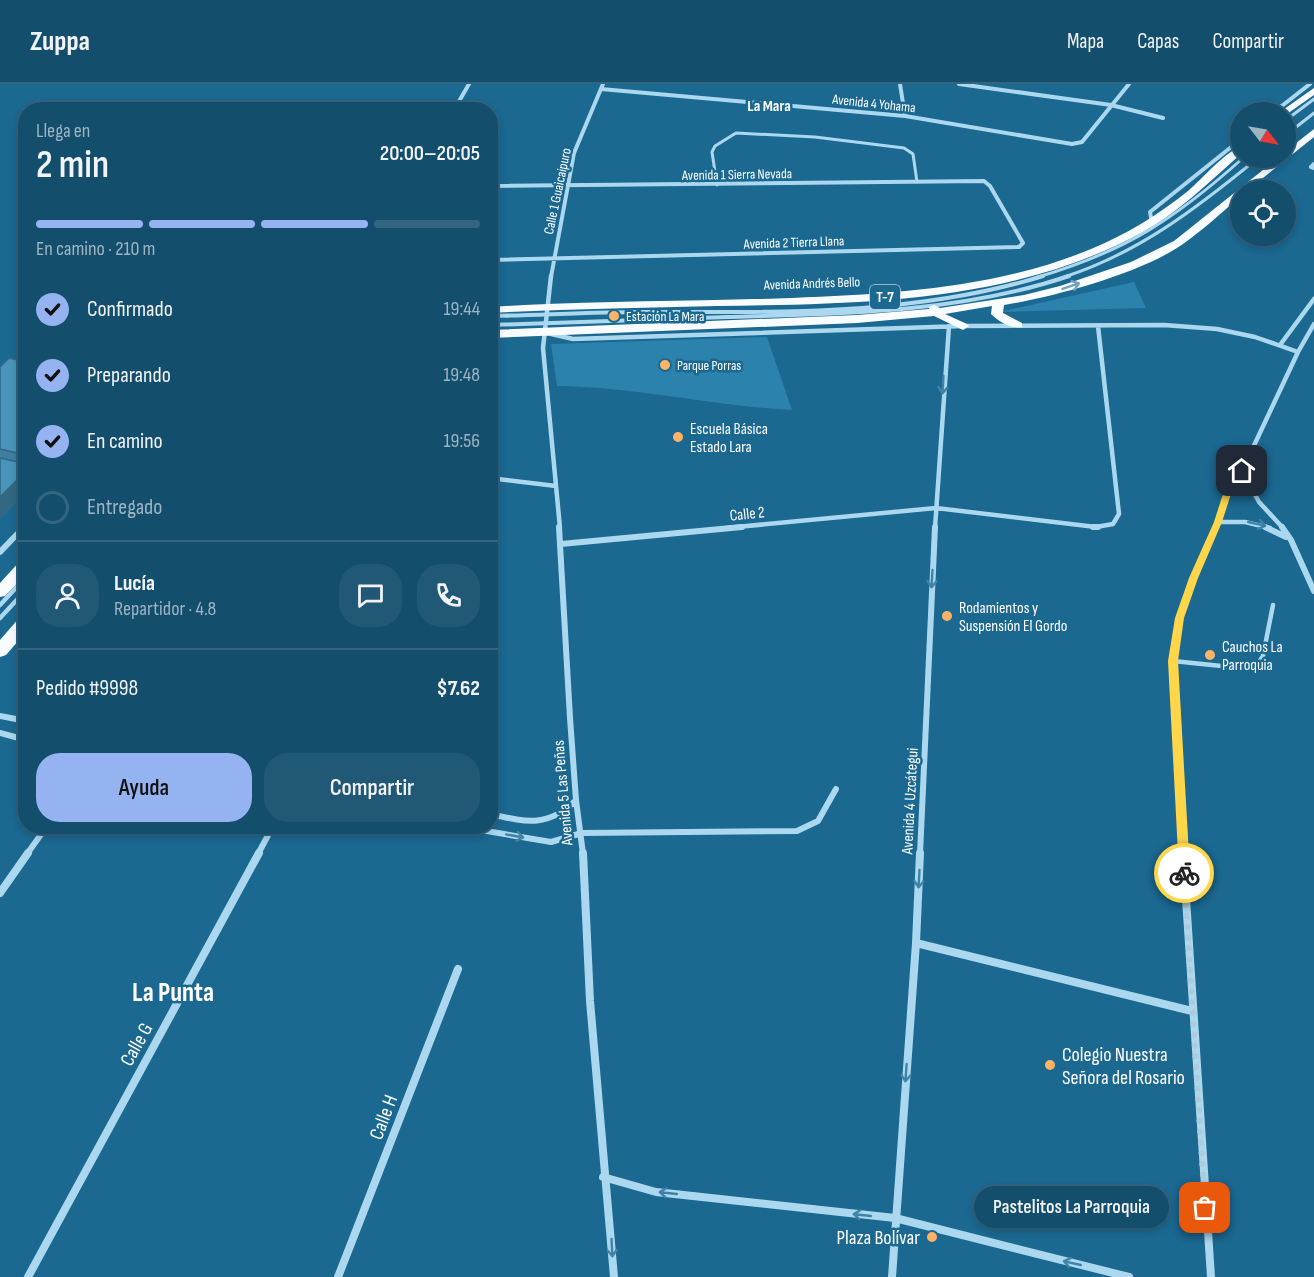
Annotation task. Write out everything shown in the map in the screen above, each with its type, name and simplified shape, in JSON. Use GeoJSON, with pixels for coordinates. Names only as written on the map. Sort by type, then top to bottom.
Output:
{"type":"FeatureCollection","features":[{"type":"Feature","properties":{"kind":"highway"},"geometry":{"type":"LineString","coordinates":[[1296,104],[1314,91]]}},
{"type":"Feature","properties":{"kind":"highway"},"geometry":{"type":"LineString","coordinates":[[1296,146],[1314,132]]}},
{"type":"Feature","properties":{"kind":"highway","name":"Avenida Andrés Bello"},"geometry":{"type":"LineString","coordinates":[[498,310],[548,311],[828,300],[910,295],[988,282],[1055,264],[1113,243],[1152,223],[1230,158]]}},
{"type":"Feature","properties":{"kind":"highway"},"geometry":{"type":"LineString","coordinates":[[1255,180],[1269,168]]}},
{"type":"Feature","properties":{"kind":"highway"},"geometry":{"type":"LineString","coordinates":[[958,320],[998,302],[1063,289],[1134,264],[1178,243],[1230,200]]}},
{"type":"Feature","properties":{"kind":"highway"},"geometry":{"type":"LineString","coordinates":[[936,307],[944,295],[1022,279],[1055,264]]}},
{"type":"Feature","properties":{"kind":"highway"},"geometry":{"type":"LineString","coordinates":[[910,295],[922,297],[958,320],[979,326]]}},
{"type":"Feature","properties":{"kind":"highway"},"geometry":{"type":"LineString","coordinates":[[998,302],[997,314],[1018,325]]}},
{"type":"Feature","properties":{"kind":"highway","name":"T-7"},"geometry":{"type":"LineString","coordinates":[[498,333],[545,327],[847,319],[936,307]]}},
{"type":"Feature","properties":{"kind":"highway"},"geometry":{"type":"LineString","coordinates":[[0,579],[18,560]]}},
{"type":"Feature","properties":{"kind":"highway"},"geometry":{"type":"LineString","coordinates":[[0,592],[18,573]]}},
{"type":"Feature","properties":{"kind":"highway"},"geometry":{"type":"LineString","coordinates":[[0,651],[18,630]]}},
{"type":"Feature","properties":{"kind":"street"},"geometry":{"type":"LineString","coordinates":[[459,102],[469,84]]}},
{"type":"Feature","properties":{"kind":"street","name":"Calle 1 Guaicaipuro"},"geometry":{"type":"LineString","coordinates":[[548,311],[553,259],[574,153],[603,84]]}},
{"type":"Feature","properties":{"kind":"street"},"geometry":{"type":"LineString","coordinates":[[900,84],[905,116]]}},
{"type":"Feature","properties":{"kind":"street"},"geometry":{"type":"LineString","coordinates":[[959,84],[1111,105],[1163,118]]}},
{"type":"Feature","properties":{"kind":"street"},"geometry":{"type":"LineString","coordinates":[[1003,89],[1009,84]]}},
{"type":"Feature","properties":{"kind":"street"},"geometry":{"type":"LineString","coordinates":[[1111,105],[1129,84]]}},
{"type":"Feature","properties":{"kind":"street"},"geometry":{"type":"LineString","coordinates":[[1288,102],[1310,84]]}},
{"type":"Feature","properties":{"kind":"street","name":"Avenida 4 Yohama"},"geometry":{"type":"LineString","coordinates":[[601,89],[905,116],[1072,144],[1082,142],[1111,105]]}},
{"type":"Feature","properties":{"kind":"street"},"geometry":{"type":"LineString","coordinates":[[1152,223],[1150,212],[1230,148]]}},
{"type":"Feature","properties":{"kind":"street","name":"Avenida 1 Sierra Nevada"},"geometry":{"type":"LineString","coordinates":[[498,186],[567,188],[984,181]]}},
{"type":"Feature","properties":{"kind":"street","name":"Avenida 2 Tierra Llana"},"geometry":{"type":"LineString","coordinates":[[498,260],[1018,247],[1023,243],[990,186],[984,181]]}},
{"type":"Feature","properties":{"kind":"street"},"geometry":{"type":"LineString","coordinates":[[1280,345],[1314,300]]}},
{"type":"Feature","properties":{"kind":"street","name":"Avenida 5 Las Peñas"},"geometry":{"type":"LineString","coordinates":[[548,311],[543,348],[561,544],[576,800],[582,833],[590,1001],[603,1178],[612,1231],[614,1277]]}},
{"type":"Feature","properties":{"kind":"street"},"geometry":{"type":"LineString","coordinates":[[545,327],[573,339],[958,320]]}},
{"type":"Feature","properties":{"kind":"street","name":"Avenida 4 Uzcátegui"},"geometry":{"type":"LineString","coordinates":[[892,1277],[916,943],[945,352],[958,320]]}},
{"type":"Feature","properties":{"kind":"street"},"geometry":{"type":"LineString","coordinates":[[1211,1277],[1192,1011],[1173,661],[1179,618],[1226,497],[1242,471],[1298,352],[1314,324]]}},
{"type":"Feature","properties":{"kind":"street"},"geometry":{"type":"LineString","coordinates":[[979,326],[1164,325],[1217,328],[1255,337],[1298,352]]}},
{"type":"Feature","properties":{"kind":"street","name":"Calle 2"},"geometry":{"type":"LineString","coordinates":[[561,544],[936,508],[1096,527],[1113,524],[1119,514],[1098,326]]}},
{"type":"Feature","properties":{"kind":"street"},"geometry":{"type":"LineString","coordinates":[[1242,471],[1259,502],[1279,522],[1291,540],[1314,591]]}},
{"type":"Feature","properties":{"kind":"street"},"geometry":{"type":"LineString","coordinates":[[498,479],[556,486]]}},
{"type":"Feature","properties":{"kind":"street"},"geometry":{"type":"LineString","coordinates":[[1218,522],[1249,521],[1264,524],[1291,540]]}},
{"type":"Feature","properties":{"kind":"street"},"geometry":{"type":"LineString","coordinates":[[0,552],[18,533]]}},
{"type":"Feature","properties":{"kind":"street"},"geometry":{"type":"LineString","coordinates":[[0,716],[18,719]]}},
{"type":"Feature","properties":{"kind":"street"},"geometry":{"type":"LineString","coordinates":[[0,733],[18,738]]}},
{"type":"Feature","properties":{"kind":"street"},"geometry":{"type":"LineString","coordinates":[[498,833],[551,842],[582,833],[797,831],[813,827],[823,817],[836,789]]}},
{"type":"Feature","properties":{"kind":"street"},"geometry":{"type":"LineString","coordinates":[[498,815],[523,821],[541,822],[561,815],[576,800]]}},
{"type":"Feature","properties":{"kind":"street"},"geometry":{"type":"LineString","coordinates":[[0,893],[41,834]]}},
{"type":"Feature","properties":{"kind":"street","name":"Calle G"},"geometry":{"type":"LineString","coordinates":[[28,1277],[269,834]]}},
{"type":"Feature","properties":{"kind":"street"},"geometry":{"type":"LineString","coordinates":[[916,943],[1192,1011]]}},
{"type":"Feature","properties":{"kind":"street","name":"Calle H"},"geometry":{"type":"LineString","coordinates":[[338,1277],[458,969]]}},
{"type":"Feature","properties":{"kind":"street"},"geometry":{"type":"LineString","coordinates":[[603,1178],[656,1192],[895,1218],[1129,1277]]}},
{"type":"Feature","properties":{"kind":"lane"},"geometry":{"type":"LineString","coordinates":[[1296,112],[1314,99]]}},
{"type":"Feature","properties":{"kind":"lane"},"geometry":{"type":"LineString","coordinates":[[1296,127],[1314,113]]}},
{"type":"Feature","properties":{"kind":"lane"},"geometry":{"type":"LineString","coordinates":[[717,185],[712,152],[715,146],[728,136],[747,133],[815,137],[904,148],[913,154],[917,182]]}},
{"type":"Feature","properties":{"kind":"lane"},"geometry":{"type":"LineString","coordinates":[[936,307],[1038,279],[1131,242],[1181,210],[1231,168]]}},
{"type":"Feature","properties":{"kind":"lane"},"geometry":{"type":"LineString","coordinates":[[498,315],[548,311],[831,310],[936,307],[1000,295],[1040,285],[1120,255],[1171,226],[1245,168]]}},
{"type":"Feature","properties":{"kind":"lane"},"geometry":{"type":"LineString","coordinates":[[498,325],[545,327]]}},
{"type":"Feature","properties":{"kind":"lane"},"geometry":{"type":"LineString","coordinates":[[0,605],[18,586]]}},
{"type":"Feature","properties":{"kind":"lane"},"geometry":{"type":"LineString","coordinates":[[0,618],[18,599]]}},
{"type":"Feature","properties":{"kind":"lane"},"geometry":{"type":"LineString","coordinates":[[1173,661],[1241,668],[1257,665],[1263,656],[1273,605]]}},
{"type":"Feature","properties":{"kind":"shaded area"},"geometry":{"type":"Polygon","coordinates":[[[1134,282],[1146,308],[999,312],[1134,282]]]}},
{"type":"Feature","properties":{"kind":"shaded area","name":"Parque Porras"},"geometry":{"type":"Polygon","coordinates":[[[767,337],[792,410],[587,387],[557,386],[551,344],[767,337]]]}},
{"type":"Feature","properties":{"kind":"building"},"geometry":{"type":"Polygon","coordinates":[[[9,358],[18,360],[18,453],[0,449],[0,367],[9,358]]]}},
{"type":"Feature","properties":{"kind":"building"},"geometry":{"type":"Polygon","coordinates":[[[0,458],[18,462],[18,479],[0,497],[0,458]]]}},
{"type":"Feature","properties":{"kind":"way so far"},"geometry":{"type":"LineString","coordinates":[[1184,873],[1205,1208]]}},
{"type":"Feature","properties":{"kind":"place","name":"Estación La Mara"},"geometry":{"type":"Point","coordinates":[614,316]}},
{"type":"Feature","properties":{"kind":"place","name":"Parque Porras"},"geometry":{"type":"Point","coordinates":[665,365]}},
{"type":"Feature","properties":{"kind":"place","name":"Escuela Básica Estado Lara"},"geometry":{"type":"Point","coordinates":[678,437]}},
{"type":"Feature","properties":{"kind":"place","name":"Rodamientos y Suspensión El Gordo"},"geometry":{"type":"Point","coordinates":[947,616]}},
{"type":"Feature","properties":{"kind":"place","name":"Cauchos La Parroquia"},"geometry":{"type":"Point","coordinates":[1210,655]}},
{"type":"Feature","properties":{"kind":"place","name":"Colegio Nuestra Señora del Rosario"},"geometry":{"type":"Point","coordinates":[1050,1065]}},
{"type":"Feature","properties":{"kind":"place","name":"Pastelitos La Parroquia"},"geometry":{"type":"Point","coordinates":[1205,1208]}},
{"type":"Feature","properties":{"kind":"place","name":"Plaza Bolívar"},"geometry":{"type":"Point","coordinates":[932,1237]}},
{"type":"Feature","properties":{"kind":"district","name":"La Mara"},"geometry":{"type":"Point","coordinates":[769,105]}},
{"type":"Feature","properties":{"kind":"district","name":"La Punta"},"geometry":{"type":"Point","coordinates":[173,992]}},
{"type":"Feature","properties":{"kind":"route"},"geometry":{"type":"LineString","coordinates":[[1184,873],[1173,661],[1179,618],[1226,497],[1242,471]]}}]}
